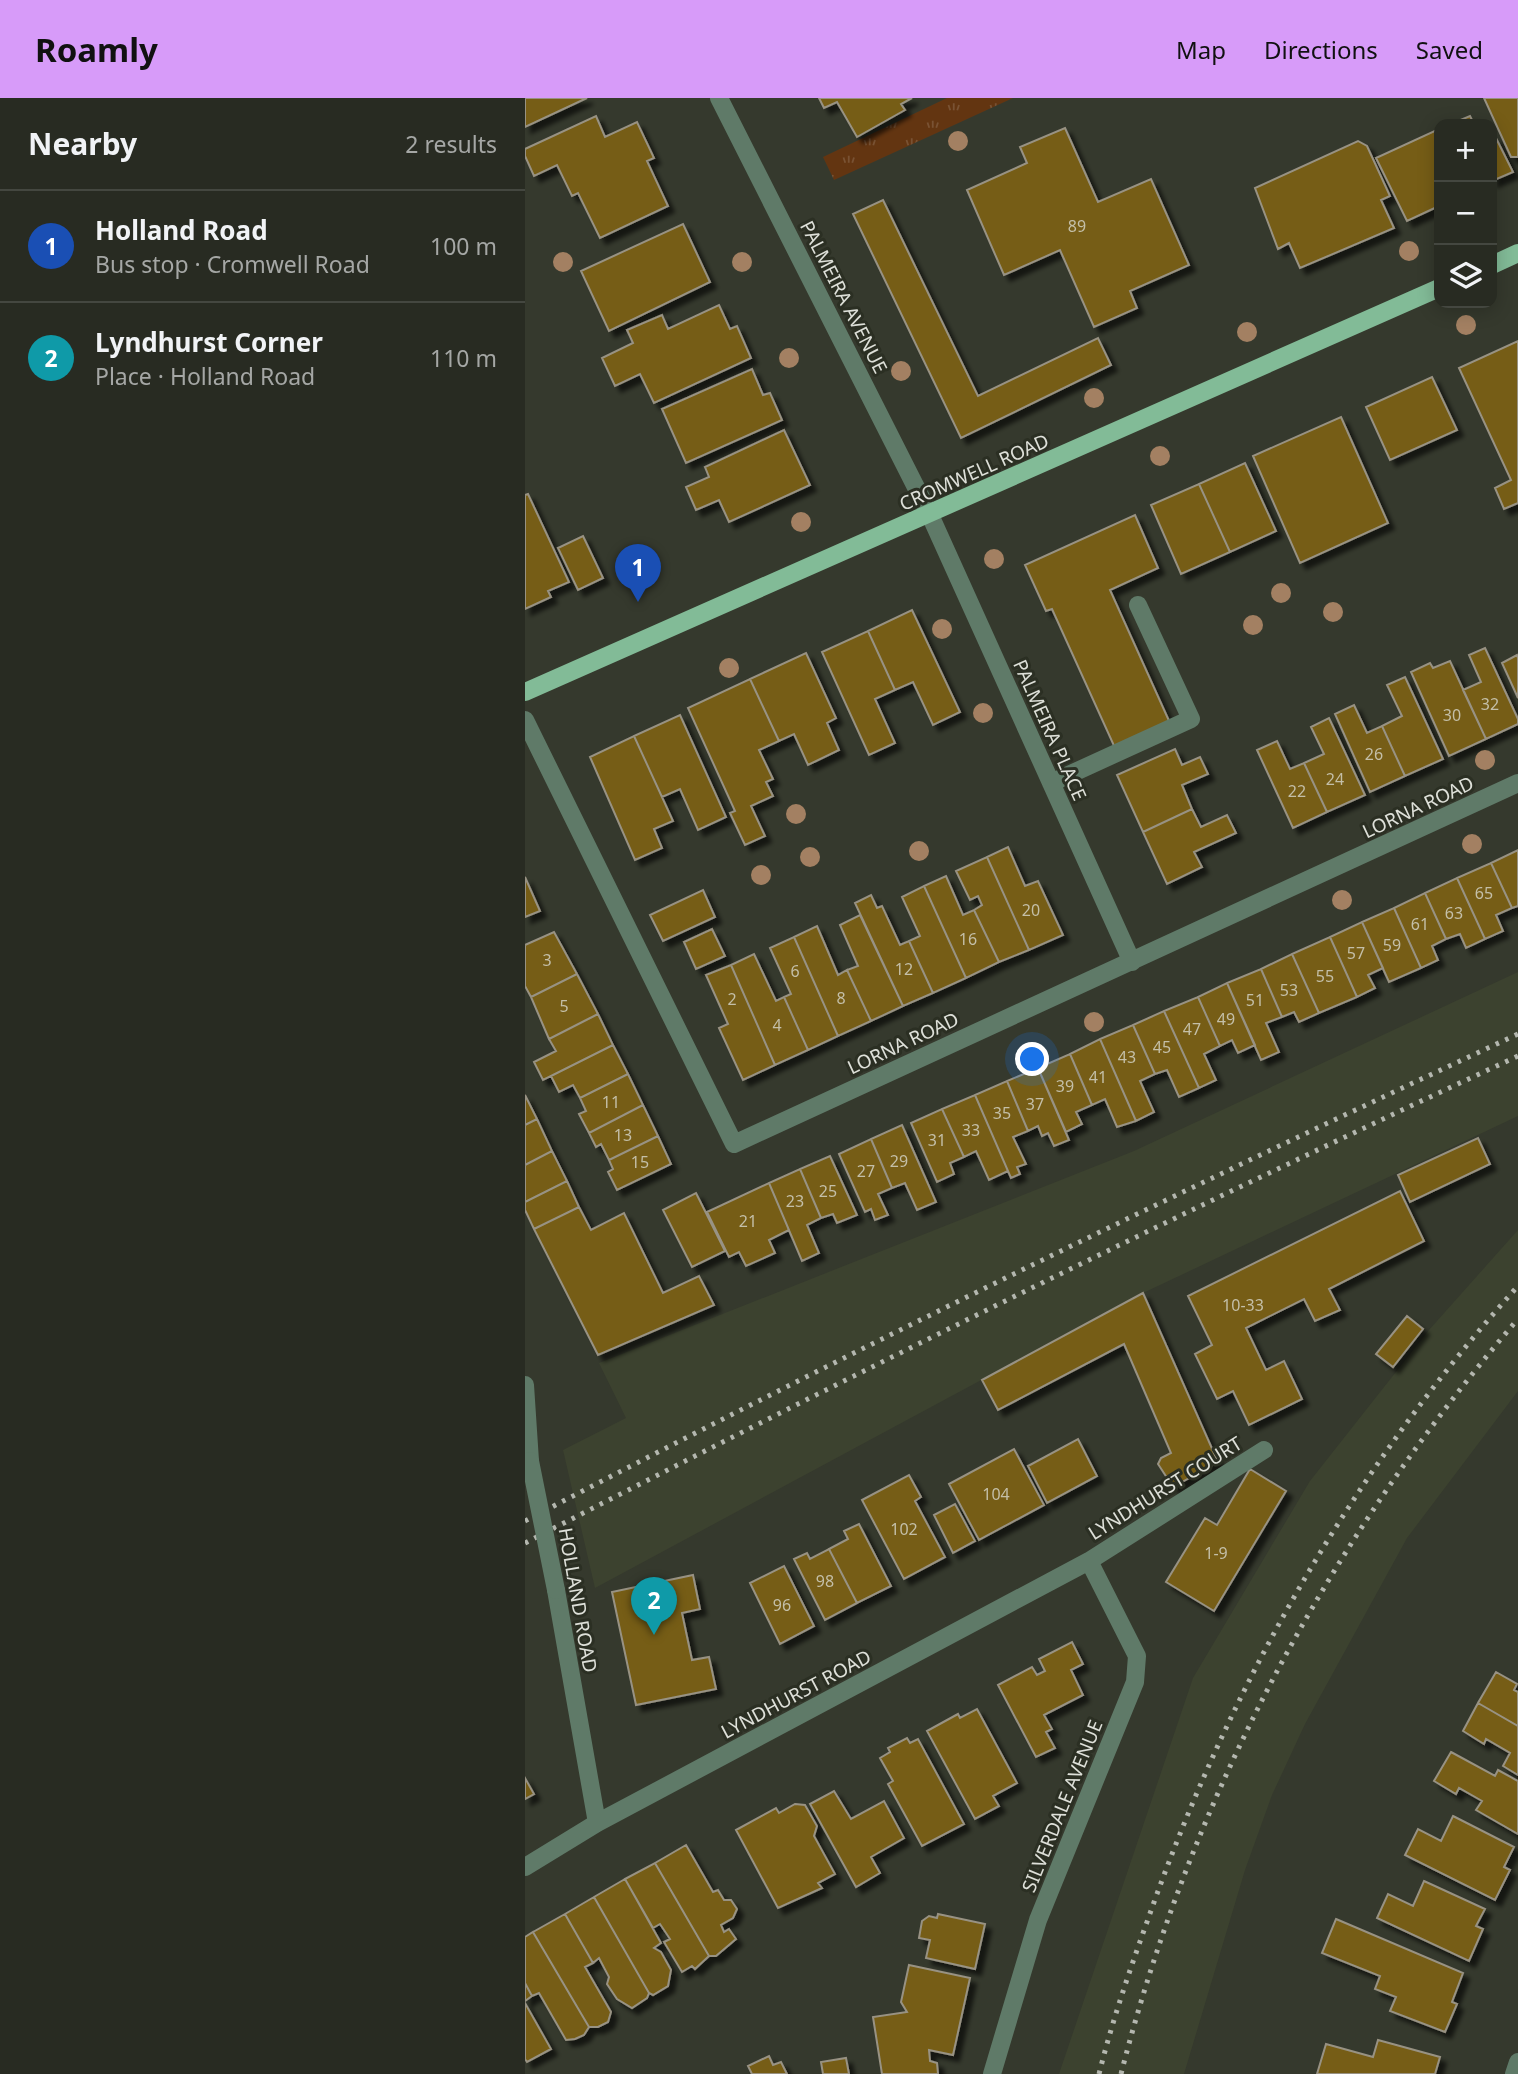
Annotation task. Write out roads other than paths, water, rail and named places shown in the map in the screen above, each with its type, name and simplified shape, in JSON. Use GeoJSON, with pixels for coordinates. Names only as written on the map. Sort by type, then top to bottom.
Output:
{"type":"FeatureCollection","features":[{"type":"Feature","properties":{"kind":"main road"},"geometry":{"type":"LineString","coordinates":[[1497,263],[1518,253]]}},
{"type":"Feature","properties":{"kind":"main road","name":"CROMWELL ROAD"},"geometry":{"type":"LineString","coordinates":[[525,692],[1434,290]]}},
{"type":"Feature","properties":{"kind":"street","name":"PALMEIRA AVENUE"},"geometry":{"type":"LineString","coordinates":[[719,98],[930,515]]}},
{"type":"Feature","properties":{"kind":"street","name":"PALMEIRA PLACE"},"geometry":{"type":"LineString","coordinates":[[930,515],[1132,962]]}},
{"type":"Feature","properties":{"kind":"street"},"geometry":{"type":"LineString","coordinates":[[1051,783],[1191,719],[1138,605]]}},
{"type":"Feature","properties":{"kind":"street","name":"LORNA ROAD"},"geometry":{"type":"LineString","coordinates":[[525,720],[734,1144],[1518,783]]}},
{"type":"Feature","properties":{"kind":"street","name":"HOLLAND ROAD"},"geometry":{"type":"LineString","coordinates":[[525,1384],[530,1461],[597,1823]]}},
{"type":"Feature","properties":{"kind":"street","name":"LYNDHURST COURT"},"geometry":{"type":"LineString","coordinates":[[1089,1561],[1264,1450]]}},
{"type":"Feature","properties":{"kind":"street","name":"LYNDHURST ROAD"},"geometry":{"type":"LineString","coordinates":[[525,1867],[597,1823],[1089,1561]]}},
{"type":"Feature","properties":{"kind":"street","name":"SILVERDALE AVENUE"},"geometry":{"type":"LineString","coordinates":[[992,2074],[1038,1920],[1135,1682],[1136,1656],[1089,1561]]}},
{"type":"Feature","properties":{"kind":"street"},"geometry":{"type":"LineString","coordinates":[[1514,2074],[1518,2062]]}},
{"type":"Feature","properties":{"kind":"railway"},"geometry":{"type":"LineString","coordinates":[[525,1521],[1019,1272],[1518,1034]]}},
{"type":"Feature","properties":{"kind":"railway"},"geometry":{"type":"LineString","coordinates":[[525,1543],[1019,1294],[1518,1056]]}},
{"type":"Feature","properties":{"kind":"railway"},"geometry":{"type":"LineString","coordinates":[[1099,2074],[1127,1978],[1179,1835],[1256,1667],[1349,1507],[1401,1430],[1518,1286]]}},
{"type":"Feature","properties":{"kind":"railway"},"geometry":{"type":"LineString","coordinates":[[1121,2074],[1151,1970],[1187,1869],[1229,1770],[1276,1673],[1329,1580],[1387,1489],[1450,1402],[1518,1319]]}},
{"type":"Feature","properties":{"kind":"place","name":"Holland Road"},"geometry":{"type":"Point","coordinates":[638,602]}},
{"type":"Feature","properties":{"kind":"place","name":"Lyndhurst Corner"},"geometry":{"type":"Point","coordinates":[654,1635]}}]}
